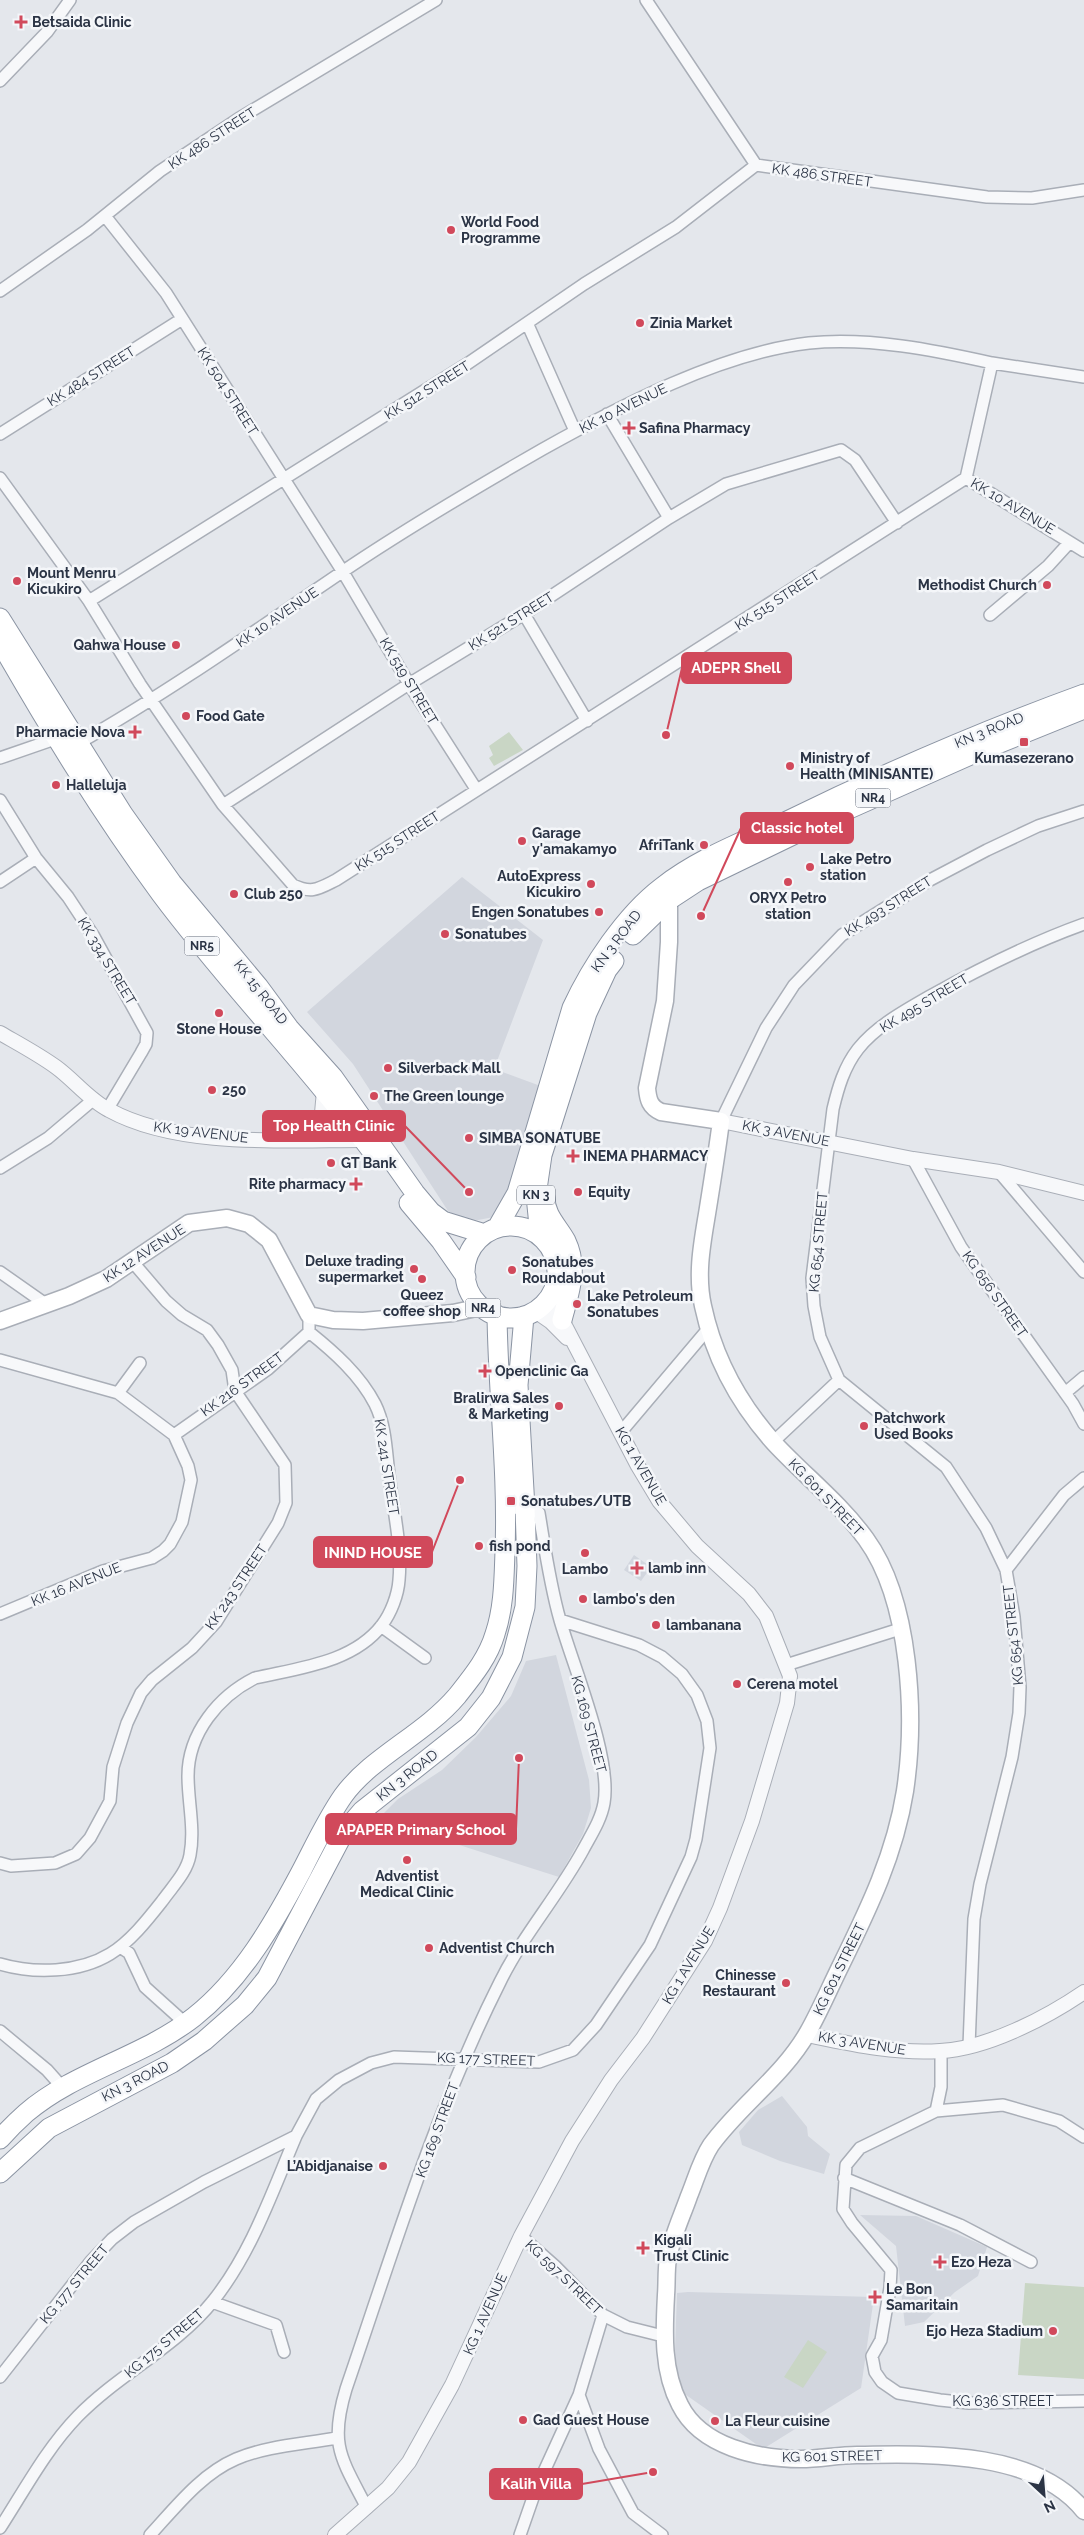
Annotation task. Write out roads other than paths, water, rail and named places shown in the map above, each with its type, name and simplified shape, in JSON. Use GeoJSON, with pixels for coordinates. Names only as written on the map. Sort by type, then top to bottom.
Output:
{"type":"FeatureCollection","features":[{"type":"Feature","properties":{"kind":"highway","name":"KK 15 ROAD"},"geometry":{"type":"LineString","coordinates":[[0,618],[123,814],[172,883],[258,986],[289,1028],[333,1077],[431,1212],[450,1224],[491,1231]]}},
{"type":"Feature","properties":{"kind":"highway","name":"KK 15 ROAD"},"geometry":{"type":"LineString","coordinates":[[0,642],[55,739],[161,894],[206,952],[300,1060],[364,1140],[423,1222],[441,1241],[466,1277]]}},
{"type":"Feature","properties":{"kind":"highway","name":"KN 3 ROAD"},"geometry":{"type":"LineString","coordinates":[[537,1159],[572,1008],[583,985],[626,923],[734,844],[987,730],[1084,694]]}},
{"type":"Feature","properties":{"kind":"highway","name":"KN 3 ROAD"},"geometry":{"type":"LineString","coordinates":[[537,1159],[587,1012],[607,970],[649,918],[665,894],[822,820],[975,753],[1084,709]]}},
{"type":"Feature","properties":{"kind":"highway","name":"KN 3"},"geometry":{"type":"LineString","coordinates":[[491,1231],[537,1159]]}},
{"type":"Feature","properties":{"kind":"highway","name":"KN 3"},"geometry":{"type":"LineString","coordinates":[[537,1159],[536,1196],[540,1235]]}},
{"type":"Feature","properties":{"kind":"highway"},"geometry":{"type":"LineString","coordinates":[[537,1159],[544,1178],[545,1202],[550,1218],[566,1241],[572,1258],[573,1274],[562,1320]]}},
{"type":"Feature","properties":{"kind":"highway"},"geometry":{"type":"LineString","coordinates":[[466,1277],[467,1261],[473,1246],[491,1231],[512,1226],[527,1228],[540,1235]]}},
{"type":"Feature","properties":{"kind":"highway","name":"NR4"},"geometry":{"type":"LineString","coordinates":[[509,1385],[536,1309],[557,1276],[556,1260],[550,1246],[540,1235]]}},
{"type":"Feature","properties":{"kind":"highway","name":"NR4"},"geometry":{"type":"LineString","coordinates":[[466,1277],[471,1294],[489,1311],[510,1318],[536,1309]]}},
{"type":"Feature","properties":{"kind":"highway","name":"NR4"},"geometry":{"type":"LineString","coordinates":[[489,1311],[509,1385]]}},
{"type":"Feature","properties":{"kind":"highway","name":"KN 3 ROAD"},"geometry":{"type":"LineString","coordinates":[[0,2172],[49,2128],[172,2063],[204,2041],[246,2004],[267,1978],[344,1832],[362,1812],[468,1727],[491,1698],[512,1657],[525,1607],[527,1566],[516,1508],[509,1385]]}},
{"type":"Feature","properties":{"kind":"highway","name":"KN 3 ROAD"},"geometry":{"type":"LineString","coordinates":[[0,2139],[27,2112],[63,2088],[154,2044],[185,2023],[217,1997],[253,1952],[286,1899],[344,1795],[368,1771],[429,1725],[454,1699],[480,1667],[495,1636],[503,1598],[516,1508]]}},
{"type":"Feature","properties":{"kind":"main road","name":"KK 3 AVENUE"},"geometry":{"type":"LineString","coordinates":[[665,894],[669,942],[665,1001],[647,1088],[648,1100],[653,1108],[662,1112],[722,1122]]}},
{"type":"Feature","properties":{"kind":"main road"},"geometry":{"type":"LineString","coordinates":[[649,918],[669,942]]}},
{"type":"Feature","properties":{"kind":"main road","name":"KG 601 STREET"},"geometry":{"type":"LineString","coordinates":[[722,1122],[699,1274],[701,1300],[708,1329],[721,1364],[737,1394],[773,1442],[846,1515],[866,1539],[880,1562],[892,1590],[900,1629],[911,1712],[910,1757],[902,1814],[879,1888],[807,2035],[783,2068],[715,2140],[704,2156],[668,2258],[664,2336],[670,2383],[682,2410],[701,2431],[739,2450],[754,2455],[794,2458],[852,2455],[936,2456],[990,2462],[1046,2478],[1064,2490],[1084,2511]]}},
{"type":"Feature","properties":{"kind":"main road","name":"KK 12 AVENUE"},"geometry":{"type":"LineString","coordinates":[[0,1321],[70,1296],[106,1278],[189,1223],[208,1219],[240,1221],[260,1231],[269,1240],[309,1324]]}},
{"type":"Feature","properties":{"kind":"main road"},"geometry":{"type":"LineString","coordinates":[[309,1324],[333,1320],[363,1320],[489,1311]]}},
{"type":"Feature","properties":{"kind":"street"},"geometry":{"type":"LineString","coordinates":[[0,81],[47,32],[70,0]]}},
{"type":"Feature","properties":{"kind":"street","name":"KK 486 STREET"},"geometry":{"type":"LineString","coordinates":[[0,291],[105,216],[160,171],[238,119],[436,0]]}},
{"type":"Feature","properties":{"kind":"street","name":"KK 486 STREET"},"geometry":{"type":"LineString","coordinates":[[646,0],[756,165],[987,197],[1032,198],[1084,190]]}},
{"type":"Feature","properties":{"kind":"street","name":"KK 512 STREET"},"geometry":{"type":"LineString","coordinates":[[89,601],[528,325],[584,284],[676,227],[756,165]]}},
{"type":"Feature","properties":{"kind":"street","name":"KK 504 STREET"},"geometry":{"type":"LineString","coordinates":[[105,216],[141,259],[182,319],[343,572]]}},
{"type":"Feature","properties":{"kind":"street","name":"KK 484 STREET"},"geometry":{"type":"LineString","coordinates":[[0,434],[182,319]]}},
{"type":"Feature","properties":{"kind":"street"},"geometry":{"type":"LineString","coordinates":[[528,325],[575,431]]}},
{"type":"Feature","properties":{"kind":"street","name":"KK 10 AVENUE"},"geometry":{"type":"LineString","coordinates":[[79,743],[152,701],[343,572],[512,466],[607,414],[672,384],[756,353],[806,344],[831,342],[873,344],[961,356],[992,363],[966,478],[1084,551]]}},
{"type":"Feature","properties":{"kind":"street"},"geometry":{"type":"LineString","coordinates":[[992,363],[1084,377]]}},
{"type":"Feature","properties":{"kind":"street"},"geometry":{"type":"LineString","coordinates":[[607,414],[669,518]]}},
{"type":"Feature","properties":{"kind":"street","name":"KK 521 STREET"},"geometry":{"type":"LineString","coordinates":[[223,805],[409,684],[524,614],[669,518],[726,484],[841,450],[855,460],[897,523]]}},
{"type":"Feature","properties":{"kind":"street"},"geometry":{"type":"LineString","coordinates":[[0,478],[89,601],[152,701],[223,805]]}},
{"type":"Feature","properties":{"kind":"street","name":"KK 515 STREET"},"geometry":{"type":"LineString","coordinates":[[223,805],[293,885],[304,890],[316,890],[336,880],[587,721],[966,478]]}},
{"type":"Feature","properties":{"kind":"street"},"geometry":{"type":"LineString","coordinates":[[990,615],[1048,566],[1070,543]]}},
{"type":"Feature","properties":{"kind":"street","name":"KK 519 STREET"},"geometry":{"type":"LineString","coordinates":[[343,572],[409,684],[476,790]]}},
{"type":"Feature","properties":{"kind":"street"},"geometry":{"type":"LineString","coordinates":[[524,614],[587,721]]}},
{"type":"Feature","properties":{"kind":"street"},"geometry":{"type":"LineString","coordinates":[[0,758],[55,739]]}},
{"type":"Feature","properties":{"kind":"street","name":"KK 334 STREET"},"geometry":{"type":"LineString","coordinates":[[0,800],[36,858],[68,897],[93,935],[147,1033],[146,1044],[142,1053],[107,1110]]}},
{"type":"Feature","properties":{"kind":"street","name":"KK 493 STREET"},"geometry":{"type":"LineString","coordinates":[[722,1122],[766,1028],[794,985],[821,954],[842,935],[930,880],[987,850],[1038,826],[1084,811]]}},
{"type":"Feature","properties":{"kind":"street"},"geometry":{"type":"LineString","coordinates":[[0,882],[36,858]]}},
{"type":"Feature","properties":{"kind":"street","name":"KK 495 STREET"},"geometry":{"type":"LineString","coordinates":[[828,1141],[838,1086],[857,1050],[870,1036],[914,1005],[968,975],[1056,934],[1084,924]]}},
{"type":"Feature","properties":{"kind":"street","name":"KK 19 AVENUE"},"geometry":{"type":"LineString","coordinates":[[0,1033],[56,1067],[107,1110],[136,1123],[171,1132],[216,1137],[364,1140]]}},
{"type":"Feature","properties":{"kind":"street"},"geometry":{"type":"LineString","coordinates":[[311,1140],[322,1113],[324,1091]]}},
{"type":"Feature","properties":{"kind":"street"},"geometry":{"type":"LineString","coordinates":[[0,1168],[48,1138],[94,1100]]}},
{"type":"Feature","properties":{"kind":"street","name":"KK 3 AVENUE"},"geometry":{"type":"LineString","coordinates":[[722,1122],[828,1141],[913,1159],[998,1172],[1084,1192]]}},
{"type":"Feature","properties":{"kind":"street","name":"KG 654 STREET"},"geometry":{"type":"LineString","coordinates":[[828,1141],[812,1278],[813,1297],[820,1337],[839,1380],[946,1467],[986,1528],[1006,1570],[1014,1617],[1020,1687],[1019,1713],[1012,1758],[980,1884],[974,1919],[969,2046]]}},
{"type":"Feature","properties":{"kind":"street","name":"KG 656 STREET"},"geometry":{"type":"LineString","coordinates":[[913,1159],[961,1247],[1065,1393],[1084,1424]]}},
{"type":"Feature","properties":{"kind":"street"},"geometry":{"type":"LineString","coordinates":[[998,1172],[1084,1272]]}},
{"type":"Feature","properties":{"kind":"street","name":"KK 243 STREET"},"geometry":{"type":"LineString","coordinates":[[0,1863],[11,1866],[55,1863],[76,1854],[90,1838],[110,1801],[113,1767],[127,1723],[141,1693],[152,1680],[192,1648],[216,1622],[278,1523],[286,1503],[285,1465],[235,1391],[232,1370],[207,1330],[182,1315],[166,1301],[131,1260]]}},
{"type":"Feature","properties":{"kind":"street"},"geometry":{"type":"LineString","coordinates":[[0,1272],[46,1305]]}},
{"type":"Feature","properties":{"kind":"street","name":"KG 1 AVENUE"},"geometry":{"type":"LineString","coordinates":[[335,2535],[367,2508],[409,2462],[452,2386],[521,2236],[572,2141],[601,2095],[643,2038],[705,1941],[720,1908],[752,1821],[787,1703],[790,1676],[766,1616],[749,1594],[697,1546],[659,1501],[620,1432],[562,1320],[536,1309]]}},
{"type":"Feature","properties":{"kind":"street","name":"KG 1 AVENUE"},"geometry":{"type":"LineString","coordinates":[[536,1309],[575,1348]]}},
{"type":"Feature","properties":{"kind":"street","name":"KK 216 STREET"},"geometry":{"type":"LineString","coordinates":[[174,1435],[268,1369],[309,1324]]}},
{"type":"Feature","properties":{"kind":"street","name":"KK 241 STREET"},"geometry":{"type":"LineString","coordinates":[[0,1964],[42,1970],[64,1969],[109,1955],[120,1947],[150,1917],[184,1872],[192,1840],[188,1764],[202,1727],[214,1707],[255,1678],[340,1656],[361,1644],[381,1626],[392,1607],[400,1581],[399,1556],[382,1420],[369,1395],[356,1377],[309,1324]]}},
{"type":"Feature","properties":{"kind":"street"},"geometry":{"type":"LineString","coordinates":[[620,1432],[708,1329]]}},
{"type":"Feature","properties":{"kind":"street","name":"KK 16 AVENUE"},"geometry":{"type":"LineString","coordinates":[[0,1360],[118,1393],[174,1435],[188,1466],[191,1480],[182,1522],[170,1544],[152,1558],[103,1571],[0,1614]]}},
{"type":"Feature","properties":{"kind":"street"},"geometry":{"type":"LineString","coordinates":[[118,1393],[140,1363]]}},
{"type":"Feature","properties":{"kind":"street"},"geometry":{"type":"LineString","coordinates":[[1065,1393],[1084,1377]]}},
{"type":"Feature","properties":{"kind":"street"},"geometry":{"type":"LineString","coordinates":[[773,1442],[839,1380]]}},
{"type":"Feature","properties":{"kind":"street"},"geometry":{"type":"LineString","coordinates":[[1006,1570],[1064,1495],[1084,1478]]}},
{"type":"Feature","properties":{"kind":"street","name":"KG 169 STREET"},"geometry":{"type":"LineString","coordinates":[[367,2508],[344,2464],[336,2438],[339,2413],[346,2389],[464,2058],[500,1980],[518,1949],[566,1881],[597,1824],[604,1802],[605,1781],[600,1750],[552,1590],[539,1513],[535,1509],[516,1508]]}},
{"type":"Feature","properties":{"kind":"street","name":"KG 177 STREET"},"geometry":{"type":"LineString","coordinates":[[0,2376],[90,2260],[112,2239],[134,2222],[204,2182],[296,2136],[316,2099],[339,2080],[371,2063],[394,2056],[539,2062],[573,2050],[596,2025],[650,1946],[680,1881],[696,1839],[710,1748],[707,1721],[697,1694],[676,1669],[662,1657],[639,1645],[560,1620]]}},
{"type":"Feature","properties":{"kind":"street"},"geometry":{"type":"LineString","coordinates":[[381,1626],[426,1658]]}},
{"type":"Feature","properties":{"kind":"street"},"geometry":{"type":"LineString","coordinates":[[786,1665],[900,1629]]}},
{"type":"Feature","properties":{"kind":"street"},"geometry":{"type":"LineString","coordinates":[[120,1947],[129,1953],[145,1988],[185,2023]]}},
{"type":"Feature","properties":{"kind":"street","name":"KK 3 AVENUE"},"geometry":{"type":"LineString","coordinates":[[807,2035],[902,2052],[941,2052],[969,2046],[1028,2025],[1084,1992]]}},
{"type":"Feature","properties":{"kind":"street"},"geometry":{"type":"LineString","coordinates":[[0,2031],[47,2070],[63,2088]]}},
{"type":"Feature","properties":{"kind":"street"},"geometry":{"type":"LineString","coordinates":[[936,2112],[941,2087],[941,2052]]}},
{"type":"Feature","properties":{"kind":"street","name":"KG 636 STREET"},"geometry":{"type":"LineString","coordinates":[[1084,2137],[1059,2121],[1003,2105],[936,2112],[860,2148],[846,2166],[843,2209],[891,2270],[890,2288],[881,2340],[872,2356],[875,2372],[882,2382],[898,2393],[969,2403],[1084,2401]]}},
{"type":"Feature","properties":{"kind":"street","name":"KG 175 STREET"},"geometry":{"type":"LineString","coordinates":[[0,2528],[46,2456],[77,2416],[118,2381],[189,2326],[212,2302],[236,2269],[252,2238],[296,2136]]}},
{"type":"Feature","properties":{"kind":"street"},"geometry":{"type":"LineString","coordinates":[[844,2178],[960,2225],[1031,2262]]}},
{"type":"Feature","properties":{"kind":"street","name":"KG 597 STREET"},"geometry":{"type":"LineString","coordinates":[[521,2236],[556,2266],[603,2316],[627,2326],[664,2336]]}},
{"type":"Feature","properties":{"kind":"street"},"geometry":{"type":"LineString","coordinates":[[212,2302],[276,2325],[284,2352]]}},
{"type":"Feature","properties":{"kind":"street"},"geometry":{"type":"LineString","coordinates":[[520,2535],[536,2489],[579,2395],[603,2316]]}},
{"type":"Feature","properties":{"kind":"street"},"geometry":{"type":"LineString","coordinates":[[579,2395],[599,2449],[624,2498],[633,2513],[662,2535]]}},
{"type":"Feature","properties":{"kind":"street"},"geometry":{"type":"LineString","coordinates":[[150,2535],[193,2489],[235,2460],[256,2452],[336,2438]]}},
{"type":"Feature","properties":{"kind":"place","name":"Betsaida Clinic"},"geometry":{"type":"Point","coordinates":[21,22]}},
{"type":"Feature","properties":{"kind":"place","name":"World Food Programme"},"geometry":{"type":"Point","coordinates":[451,230]}},
{"type":"Feature","properties":{"kind":"place","name":"Zinia Market"},"geometry":{"type":"Point","coordinates":[640,323]}},
{"type":"Feature","properties":{"kind":"place","name":"Safina Pharmacy"},"geometry":{"type":"Point","coordinates":[629,428]}},
{"type":"Feature","properties":{"kind":"place","name":"Mount Menru Kicukiro"},"geometry":{"type":"Point","coordinates":[17,581]}},
{"type":"Feature","properties":{"kind":"place","name":"Methodist Church"},"geometry":{"type":"Point","coordinates":[1047,585]}},
{"type":"Feature","properties":{"kind":"place","name":"Qahwa House"},"geometry":{"type":"Point","coordinates":[176,645]}},
{"type":"Feature","properties":{"kind":"place","name":"Food Gate"},"geometry":{"type":"Point","coordinates":[186,716]}},
{"type":"Feature","properties":{"kind":"place","name":"Pharmacie Nova"},"geometry":{"type":"Point","coordinates":[135,732]}},
{"type":"Feature","properties":{"kind":"place","name":"ADEPR Shell"},"geometry":{"type":"Point","coordinates":[666,735]}},
{"type":"Feature","properties":{"kind":"place","name":"Kumasezerano"},"geometry":{"type":"Point","coordinates":[1024,742]}},
{"type":"Feature","properties":{"kind":"place","name":"Ministry of Health (MINISANTE)"},"geometry":{"type":"Point","coordinates":[790,766]}},
{"type":"Feature","properties":{"kind":"place","name":"Halleluja"},"geometry":{"type":"Point","coordinates":[56,785]}},
{"type":"Feature","properties":{"kind":"place","name":"Garage y'amakamyo"},"geometry":{"type":"Point","coordinates":[522,841]}},
{"type":"Feature","properties":{"kind":"place","name":"AfriTank"},"geometry":{"type":"Point","coordinates":[704,845]}},
{"type":"Feature","properties":{"kind":"place","name":"Lake Petro station"},"geometry":{"type":"Point","coordinates":[810,867]}},
{"type":"Feature","properties":{"kind":"place","name":"ORYX Petro station"},"geometry":{"type":"Point","coordinates":[788,882]}},
{"type":"Feature","properties":{"kind":"place","name":"AutoExpress Kicukiro"},"geometry":{"type":"Point","coordinates":[591,884]}},
{"type":"Feature","properties":{"kind":"place","name":"Club 250"},"geometry":{"type":"Point","coordinates":[234,894]}},
{"type":"Feature","properties":{"kind":"place","name":"Engen Sonatubes"},"geometry":{"type":"Point","coordinates":[599,912]}},
{"type":"Feature","properties":{"kind":"place","name":"Classic hotel"},"geometry":{"type":"Point","coordinates":[701,916]}},
{"type":"Feature","properties":{"kind":"place","name":"Sonatubes"},"geometry":{"type":"Point","coordinates":[445,934]}},
{"type":"Feature","properties":{"kind":"place","name":"Stone House"},"geometry":{"type":"Point","coordinates":[219,1013]}},
{"type":"Feature","properties":{"kind":"place","name":"Silverback Mall"},"geometry":{"type":"Point","coordinates":[388,1068]}},
{"type":"Feature","properties":{"kind":"place","name":"250"},"geometry":{"type":"Point","coordinates":[212,1090]}},
{"type":"Feature","properties":{"kind":"place","name":"The Green lounge"},"geometry":{"type":"Point","coordinates":[374,1096]}},
{"type":"Feature","properties":{"kind":"place","name":"SIMBA SONATUBE"},"geometry":{"type":"Point","coordinates":[469,1138]}},
{"type":"Feature","properties":{"kind":"place","name":"INEMA PHARMACY"},"geometry":{"type":"Point","coordinates":[573,1156]}},
{"type":"Feature","properties":{"kind":"place","name":"GT Bank"},"geometry":{"type":"Point","coordinates":[331,1163]}},
{"type":"Feature","properties":{"kind":"place","name":"Rite pharmacy"},"geometry":{"type":"Point","coordinates":[356,1184]}},
{"type":"Feature","properties":{"kind":"place","name":"Top Health Clinic"},"geometry":{"type":"Point","coordinates":[469,1192]}},
{"type":"Feature","properties":{"kind":"place","name":"Equity"},"geometry":{"type":"Point","coordinates":[578,1192]}},
{"type":"Feature","properties":{"kind":"place","name":"Deluxe trading supermarket"},"geometry":{"type":"Point","coordinates":[414,1269]}},
{"type":"Feature","properties":{"kind":"place","name":"Sonatubes Roundabout"},"geometry":{"type":"Point","coordinates":[512,1270]}},
{"type":"Feature","properties":{"kind":"place","name":"Queez coffee shop"},"geometry":{"type":"Point","coordinates":[422,1279]}},
{"type":"Feature","properties":{"kind":"place","name":"Lake Petroleum Sonatubes"},"geometry":{"type":"Point","coordinates":[577,1304]}},
{"type":"Feature","properties":{"kind":"place","name":"Openclinic Ga"},"geometry":{"type":"Point","coordinates":[485,1371]}},
{"type":"Feature","properties":{"kind":"place","name":"Bralirwa Sales & Marketing"},"geometry":{"type":"Point","coordinates":[559,1406]}},
{"type":"Feature","properties":{"kind":"place","name":"Patchwork Used Books"},"geometry":{"type":"Point","coordinates":[864,1426]}},
{"type":"Feature","properties":{"kind":"place","name":"ININD HOUSE"},"geometry":{"type":"Point","coordinates":[460,1480]}},
{"type":"Feature","properties":{"kind":"place","name":"Sonatubes/UTB"},"geometry":{"type":"Point","coordinates":[511,1501]}},
{"type":"Feature","properties":{"kind":"place","name":"fish pond"},"geometry":{"type":"Point","coordinates":[479,1546]}},
{"type":"Feature","properties":{"kind":"place","name":"Lambo"},"geometry":{"type":"Point","coordinates":[585,1553]}},
{"type":"Feature","properties":{"kind":"place","name":"lamb inn"},"geometry":{"type":"Point","coordinates":[637,1568]}},
{"type":"Feature","properties":{"kind":"place","name":"lambo's den"},"geometry":{"type":"Point","coordinates":[583,1599]}},
{"type":"Feature","properties":{"kind":"place","name":"lambanana"},"geometry":{"type":"Point","coordinates":[656,1625]}},
{"type":"Feature","properties":{"kind":"place","name":"Cerena motel"},"geometry":{"type":"Point","coordinates":[737,1684]}},
{"type":"Feature","properties":{"kind":"place","name":"APAPER Primary School"},"geometry":{"type":"Point","coordinates":[519,1758]}},
{"type":"Feature","properties":{"kind":"place","name":"Adventist Medical Clinic"},"geometry":{"type":"Point","coordinates":[407,1860]}},
{"type":"Feature","properties":{"kind":"place","name":"Adventist Church"},"geometry":{"type":"Point","coordinates":[429,1948]}},
{"type":"Feature","properties":{"kind":"place","name":"Chinesse Restaurant"},"geometry":{"type":"Point","coordinates":[786,1983]}},
{"type":"Feature","properties":{"kind":"place","name":"L’Abidjanaise"},"geometry":{"type":"Point","coordinates":[383,2166]}},
{"type":"Feature","properties":{"kind":"place","name":"Kigali Trust Clinic"},"geometry":{"type":"Point","coordinates":[643,2248]}},
{"type":"Feature","properties":{"kind":"place","name":"Ezo Heza"},"geometry":{"type":"Point","coordinates":[940,2262]}},
{"type":"Feature","properties":{"kind":"place","name":"Le Bon Samaritain"},"geometry":{"type":"Point","coordinates":[875,2297]}},
{"type":"Feature","properties":{"kind":"place","name":"Ejo Heza Stadium"},"geometry":{"type":"Point","coordinates":[1053,2331]}},
{"type":"Feature","properties":{"kind":"place","name":"Gad Guest House"},"geometry":{"type":"Point","coordinates":[523,2420]}},
{"type":"Feature","properties":{"kind":"place","name":"La Fleur cuisine"},"geometry":{"type":"Point","coordinates":[715,2421]}},
{"type":"Feature","properties":{"kind":"place","name":"Kalih Villa"},"geometry":{"type":"Point","coordinates":[653,2472]}}]}
